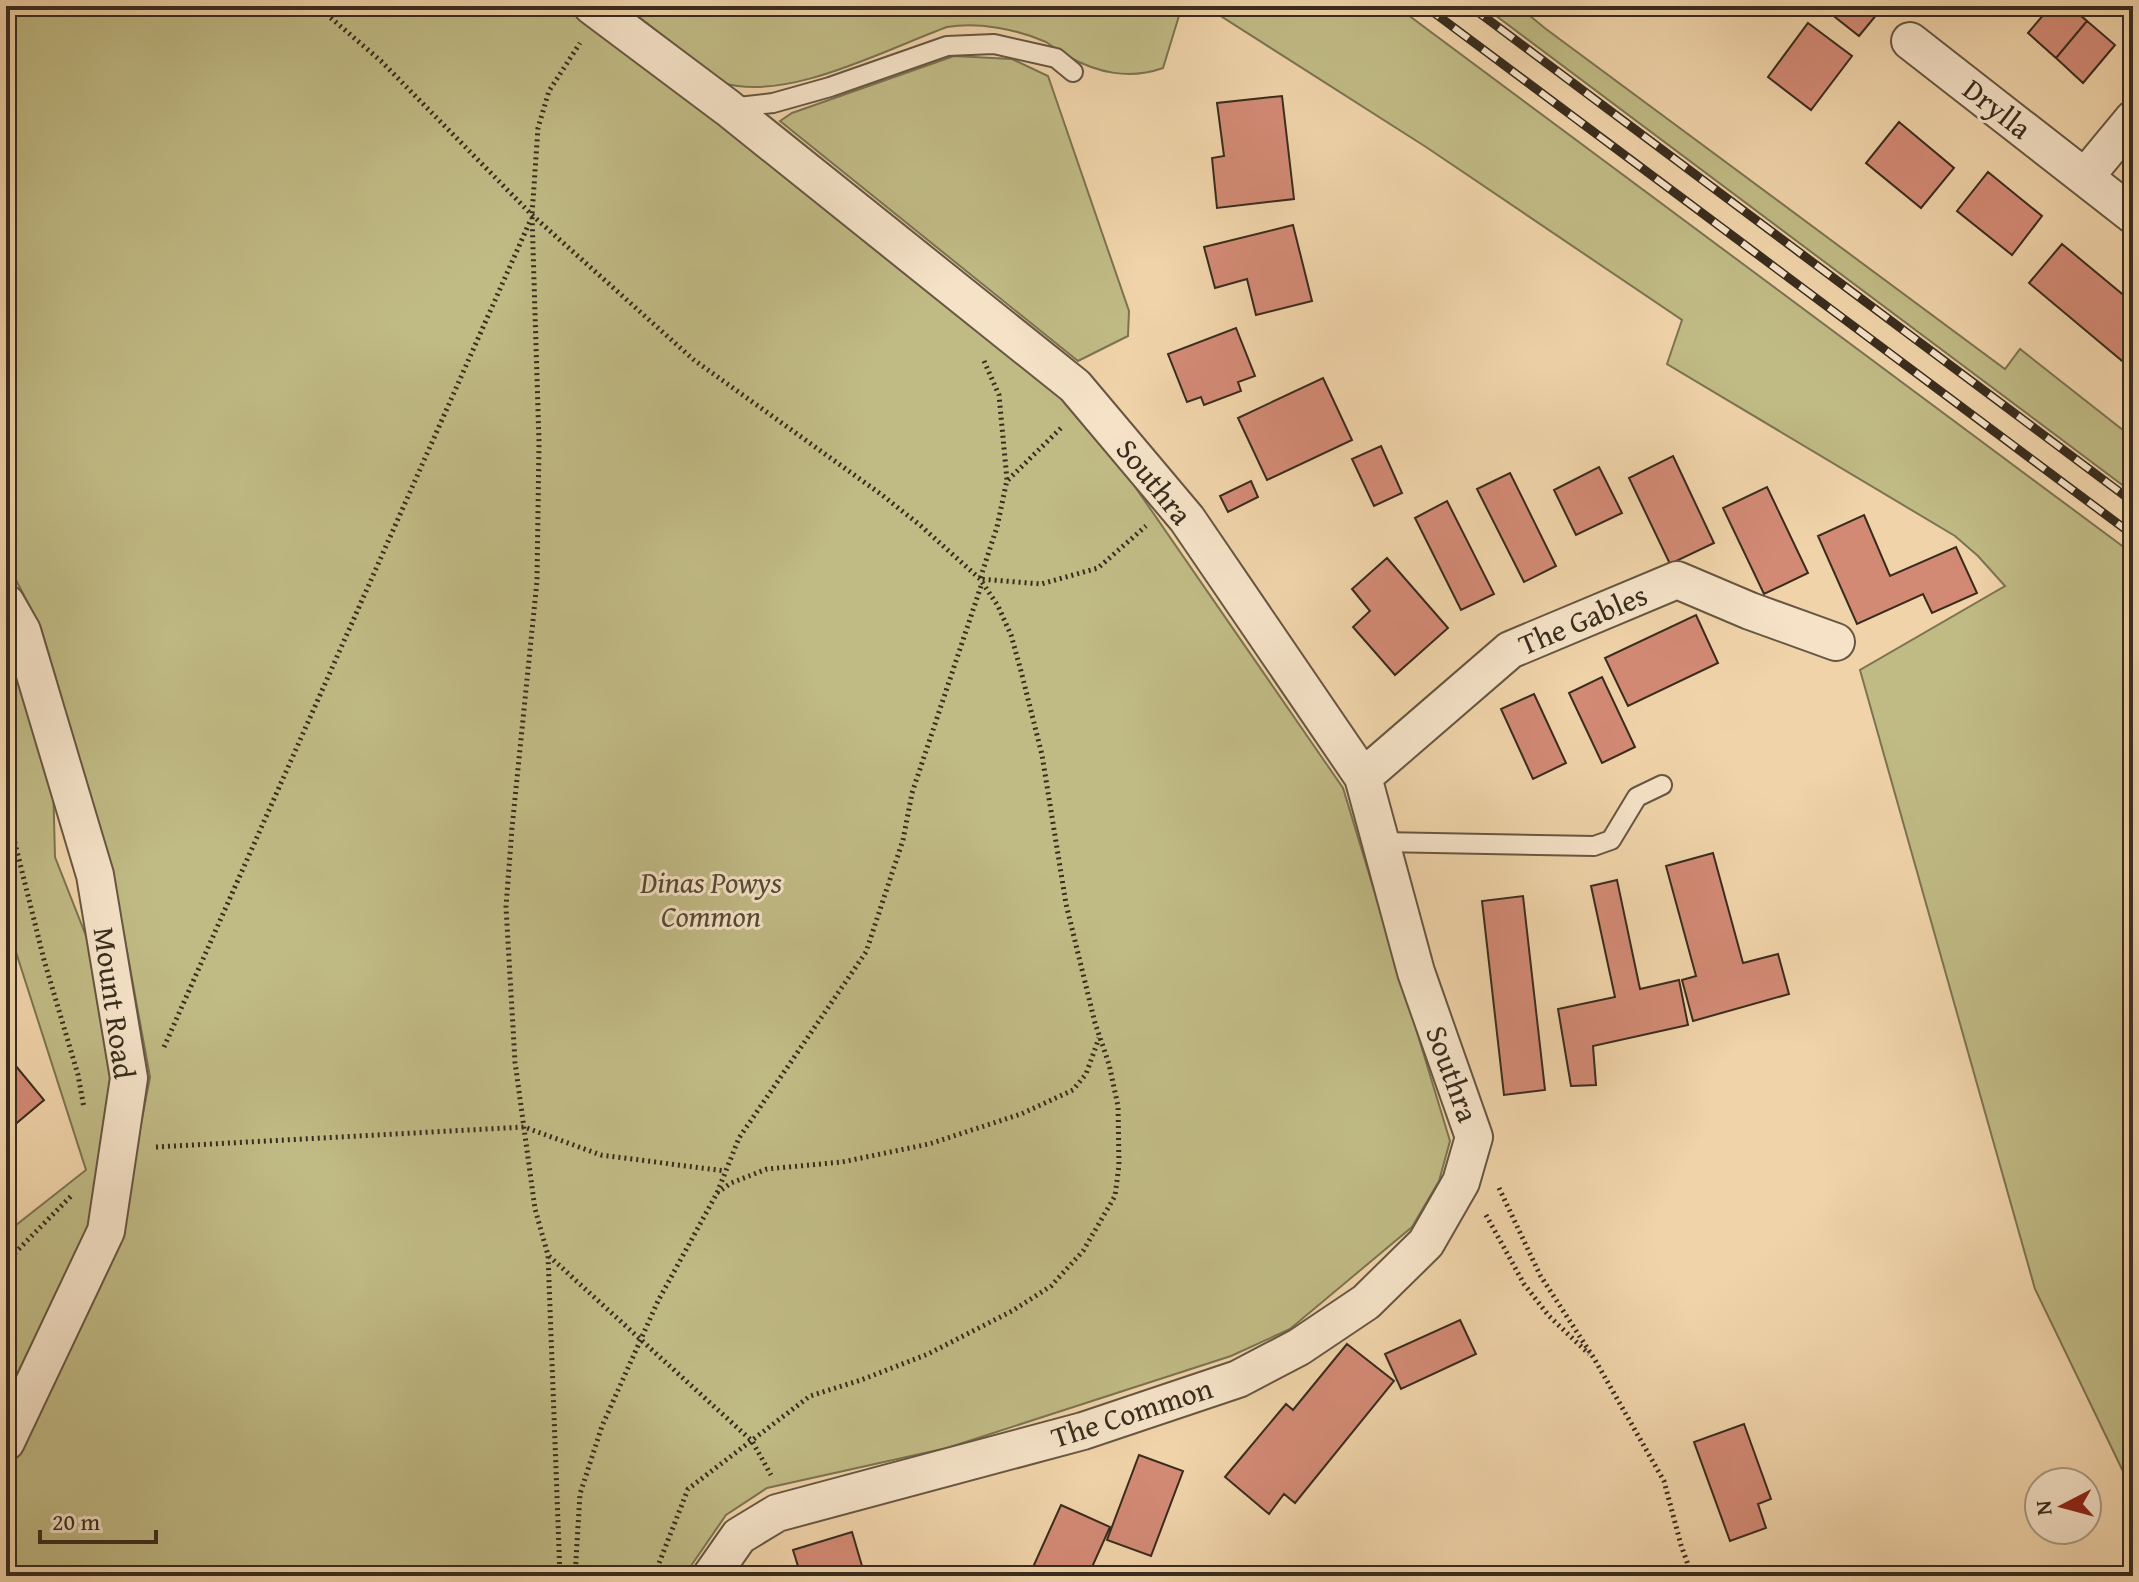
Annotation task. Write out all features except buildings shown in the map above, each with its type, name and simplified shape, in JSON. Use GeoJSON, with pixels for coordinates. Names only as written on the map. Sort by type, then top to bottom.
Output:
{"type":"FeatureCollection","features":[{"type":"Feature","properties":{"kind":"street","name":"Southra"},"geometry":{"type":"LineString","coordinates":[[597,10],[728,108],[1075,386],[1173,502],[1363,777],[1416,972],[1474,1137]]}},
{"type":"Feature","properties":{"kind":"street","name":"Drylla"},"geometry":{"type":"LineString","coordinates":[[1910,41],[2133,215]]}},
{"type":"Feature","properties":{"kind":"street"},"geometry":{"type":"LineString","coordinates":[[2085,177],[2133,119]]}},
{"type":"Feature","properties":{"kind":"street","name":"The Gables"},"geometry":{"type":"LineString","coordinates":[[1363,777],[1510,650],[1677,580],[1836,642]]}},
{"type":"Feature","properties":{"kind":"street","name":"Mount Road"},"geometry":{"type":"LineString","coordinates":[[6,603],[22,631],[95,875],[129,1078],[106,1231],[6,1442]]}},
{"type":"Feature","properties":{"kind":"street","name":"The Common"},"geometry":{"type":"LineString","coordinates":[[711,1576],[739,1536],[777,1513],[1083,1431],[1238,1379],[1299,1347],[1366,1302],[1426,1243],[1464,1175],[1474,1137]]}},
{"type":"Feature","properties":{"kind":"lane"},"geometry":{"type":"LineString","coordinates":[[728,108],[773,103],[830,87],[947,46],[994,44],[1056,58],[1073,72]]}},
{"type":"Feature","properties":{"kind":"lane"},"geometry":{"type":"LineString","coordinates":[[1381,842],[1594,846],[1611,840],[1637,797],[1662,785]]}},
{"type":"Feature","properties":{"kind":"path"},"geometry":{"type":"LineString","coordinates":[[317,6],[381,61],[532,215],[694,360],[882,495],[981,581],[1005,621],[1021,671],[1042,755],[1066,904],[1099,1037],[1109,1064],[1118,1106],[1119,1165],[1115,1196],[1083,1251],[1051,1286],[1012,1311],[928,1354],[810,1396],[688,1489],[654,1576]]}},
{"type":"Feature","properties":{"kind":"path"},"geometry":{"type":"LineString","coordinates":[[560,1576],[548,1255],[535,1209],[515,1062],[506,907],[537,581],[539,443],[532,215],[538,128],[549,91],[597,10]]}},
{"type":"Feature","properties":{"kind":"path"},"geometry":{"type":"LineString","coordinates":[[164,1047],[532,215]]}},
{"type":"Feature","properties":{"kind":"path"},"geometry":{"type":"LineString","coordinates":[[575,1576],[580,1494],[602,1426],[658,1301],[717,1193],[739,1138],[866,952],[903,840],[912,793],[981,581],[1007,480],[999,395],[985,367],[974,305]]}},
{"type":"Feature","properties":{"kind":"path"},"geometry":{"type":"LineString","coordinates":[[1007,480],[1088,401]]}},
{"type":"Feature","properties":{"kind":"path"},"geometry":{"type":"LineString","coordinates":[[981,581],[1041,584],[1098,568],[1173,502]]}},
{"type":"Feature","properties":{"kind":"path"},"geometry":{"type":"LineString","coordinates":[[6,807],[44,960],[78,1075],[85,1115]]}},
{"type":"Feature","properties":{"kind":"path"},"geometry":{"type":"LineString","coordinates":[[717,1193],[731,1183],[767,1169],[842,1162],[914,1147],[1021,1114],[1073,1090],[1086,1074],[1099,1037]]}},
{"type":"Feature","properties":{"kind":"path"},"geometry":{"type":"LineString","coordinates":[[118,1149],[524,1127],[601,1155],[725,1171]]}},
{"type":"Feature","properties":{"kind":"path"},"geometry":{"type":"LineString","coordinates":[[1474,1137],[1540,1275],[1595,1360],[1664,1481],[1692,1576]]}},
{"type":"Feature","properties":{"kind":"path"},"geometry":{"type":"LineString","coordinates":[[1464,1175],[1524,1284],[1549,1316],[1595,1360]]}},
{"type":"Feature","properties":{"kind":"path"},"geometry":{"type":"LineString","coordinates":[[6,1262],[82,1184]]}},
{"type":"Feature","properties":{"kind":"path"},"geometry":{"type":"LineString","coordinates":[[548,1255],[752,1441],[790,1509]]}},
{"type":"Feature","properties":{"kind":"green space","name":"Dinas Powys Common"},"geometry":{"type":"Polygon","coordinates":[[[6,6],[568,6],[864,231],[1089,420],[1343,788],[1450,1141],[1439,1181],[1412,1227],[1290,1329],[1231,1356],[947,1448],[767,1488],[726,1515],[684,1576],[6,1576],[6,1477],[120,1234],[150,1077],[112,870],[41,628],[6,561],[6,6]]]}},
{"type":"Feature","properties":{"kind":"green space"},"geometry":{"type":"Polygon","coordinates":[[[625,6],[1182,6],[1163,68],[1150,72],[1114,73],[1079,62],[1046,42],[1023,33],[984,26],[959,26],[947,27],[806,80],[777,86],[749,87],[723,83],[625,6]]]}},
{"type":"Feature","properties":{"kind":"green space"},"geometry":{"type":"Polygon","coordinates":[[[1205,6],[1396,6],[2133,554],[2133,1492],[2035,1289],[1860,670],[2005,586],[1955,536],[1667,364],[1682,320],[1426,147],[1205,6]]]}},
{"type":"Feature","properties":{"kind":"green space"},"geometry":{"type":"Polygon","coordinates":[[[1483,6],[1518,6],[2005,369],[2020,349],[2133,438],[2133,493],[1483,6]]]}},
{"type":"Feature","properties":{"kind":"green space"},"geometry":{"type":"Polygon","coordinates":[[[954,56],[1012,59],[1048,76],[1129,311],[1128,336],[1078,361],[780,121],[792,113],[954,56]]]}},
{"type":"Feature","properties":{"kind":"green space"},"geometry":{"type":"Polygon","coordinates":[[[6,644],[53,781],[55,857],[101,974],[113,1090],[91,1226],[6,1397],[6,1233],[86,1170],[6,921],[6,644]]]}},
{"type":"Feature","properties":{"kind":"railway"},"geometry":{"type":"LineString","coordinates":[[1425,6],[2133,535]]}},
{"type":"Feature","properties":{"kind":"railway"},"geometry":{"type":"LineString","coordinates":[[1470,6],[2133,502]]}}]}
